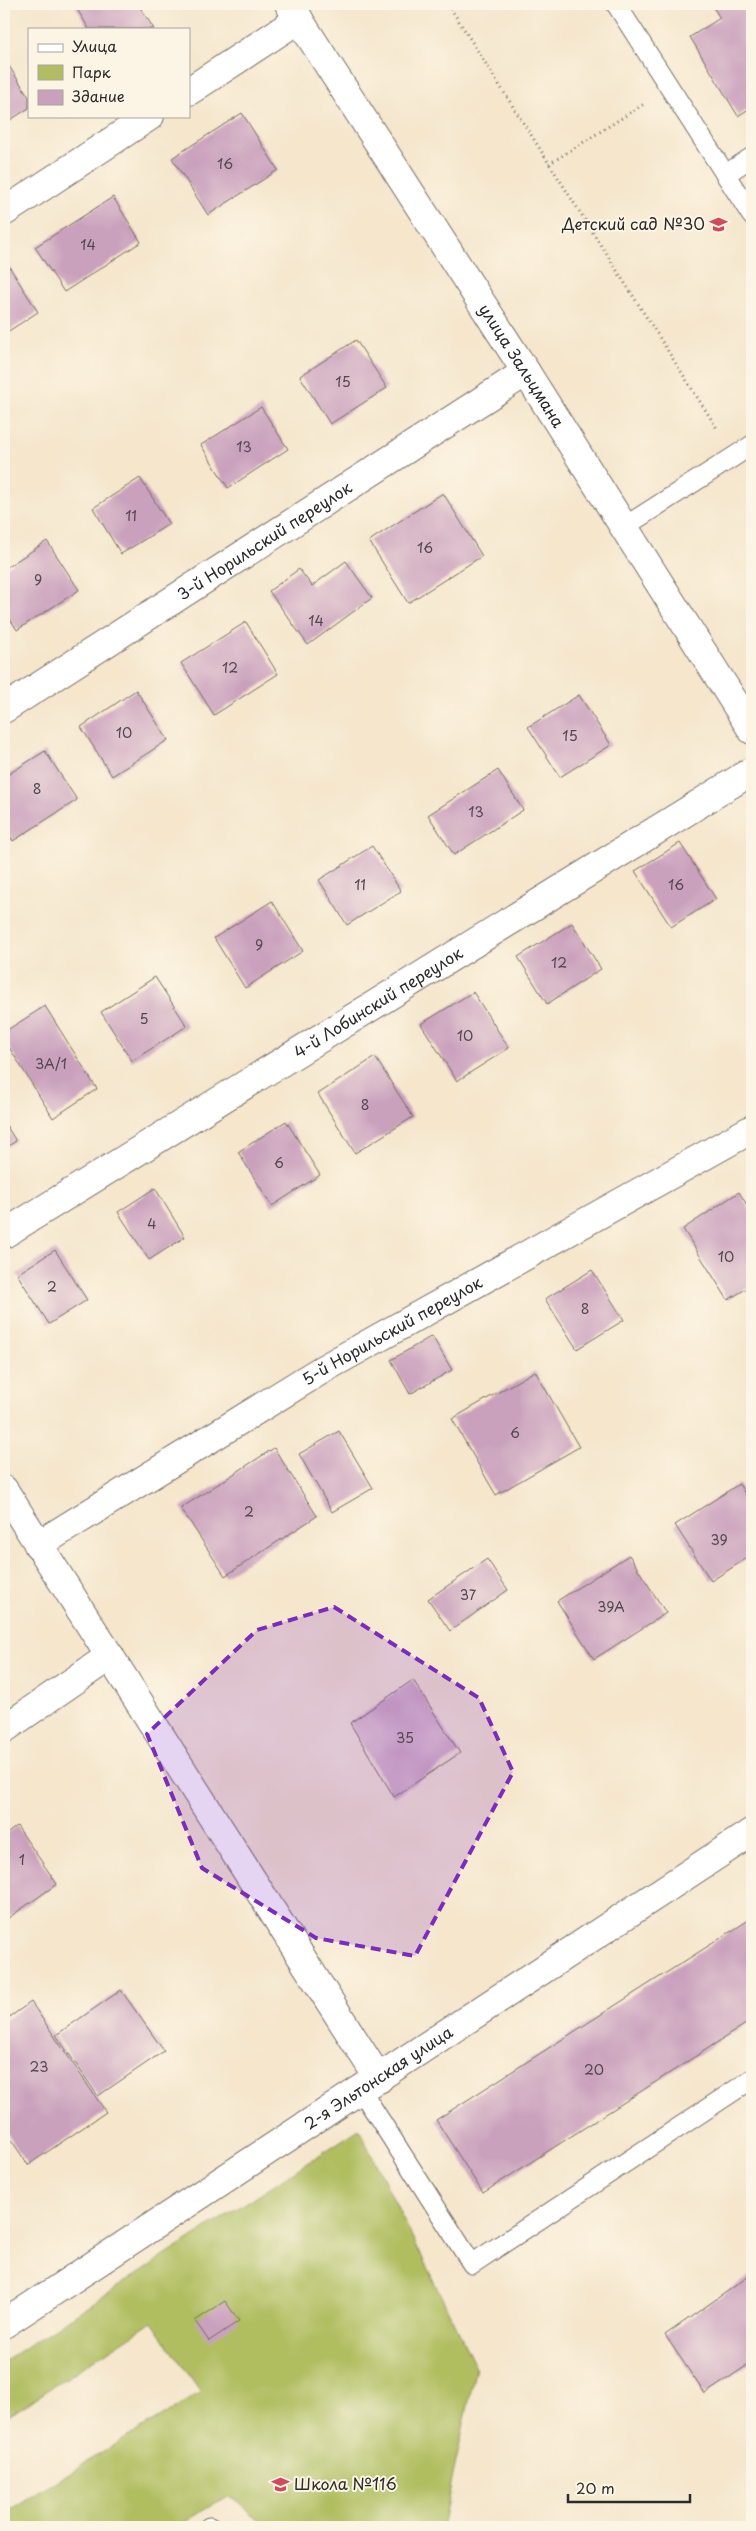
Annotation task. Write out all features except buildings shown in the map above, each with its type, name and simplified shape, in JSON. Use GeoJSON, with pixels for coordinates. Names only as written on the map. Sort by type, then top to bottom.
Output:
{"type":"FeatureCollection","features":[{"type":"Feature","properties":{"kind":"street"},"geometry":{"type":"LineString","coordinates":[[190,90],[294,12]]}},
{"type":"Feature","properties":{"kind":"street","name":"улица Зальцмана"},"geometry":{"type":"LineString","coordinates":[[294,12],[526,372],[752,730]]}},
{"type":"Feature","properties":{"kind":"street"},"geometry":{"type":"LineString","coordinates":[[4,212],[147,118]]}},
{"type":"Feature","properties":{"kind":"street","name":"3-й Норильский переулок"},"geometry":{"type":"LineString","coordinates":[[4,709],[526,372]]}},
{"type":"Feature","properties":{"kind":"street","name":"4-й Лобинский переулок"},"geometry":{"type":"LineString","coordinates":[[4,1234],[752,771]]}},
{"type":"Feature","properties":{"kind":"street","name":"5-й Норильский переулок"},"geometry":{"type":"LineString","coordinates":[[38,1544],[323,1369],[752,1129]]}},
{"type":"Feature","properties":{"kind":"street"},"geometry":{"type":"LineString","coordinates":[[4,1490],[110,1656],[370,2084]]}},
{"type":"Feature","properties":{"kind":"street"},"geometry":{"type":"LineString","coordinates":[[4,1729],[110,1656]]}},
{"type":"Feature","properties":{"kind":"street","name":"2-я Эльтонская улица"},"geometry":{"type":"LineString","coordinates":[[4,2324],[752,1832]]}},
{"type":"Feature","properties":{"kind":"lane"},"geometry":{"type":"LineString","coordinates":[[616,4],[752,216]]}},
{"type":"Feature","properties":{"kind":"lane"},"geometry":{"type":"LineString","coordinates":[[726,174],[752,157]]}},
{"type":"Feature","properties":{"kind":"lane"},"geometry":{"type":"LineString","coordinates":[[624,527],[752,445]]}},
{"type":"Feature","properties":{"kind":"lane"},"geometry":{"type":"LineString","coordinates":[[370,2084],[472,2264],[752,2079]]}},
{"type":"Feature","properties":{"kind":"path"},"geometry":{"type":"LineString","coordinates":[[448,4],[735,456]]}},
{"type":"Feature","properties":{"kind":"path"},"geometry":{"type":"LineString","coordinates":[[549,164],[670,87]]}},
{"type":"Feature","properties":{"kind":"highlighted area"},"geometry":{"type":"Polygon","coordinates":[[[334,1607],[479,1698],[513,1772],[415,1956],[316,1938],[202,1868],[147,1734],[257,1630],[334,1607]]]}},
{"type":"Feature","properties":{"kind":"green space"},"geometry":{"type":"Polygon","coordinates":[[[359,2129],[476,2367],[442,2527],[268,2527],[228,2495],[177,2527],[4,2527],[4,2513],[201,2392],[152,2322],[4,2419],[4,2361],[359,2129]]]}},
{"type":"Feature","properties":{"kind":"place","name":"Детский сад №30"},"geometry":{"type":"Point","coordinates":[719,224]}},
{"type":"Feature","properties":{"kind":"place","name":"Школа №116"},"geometry":{"type":"Point","coordinates":[280,2484]}}]}
